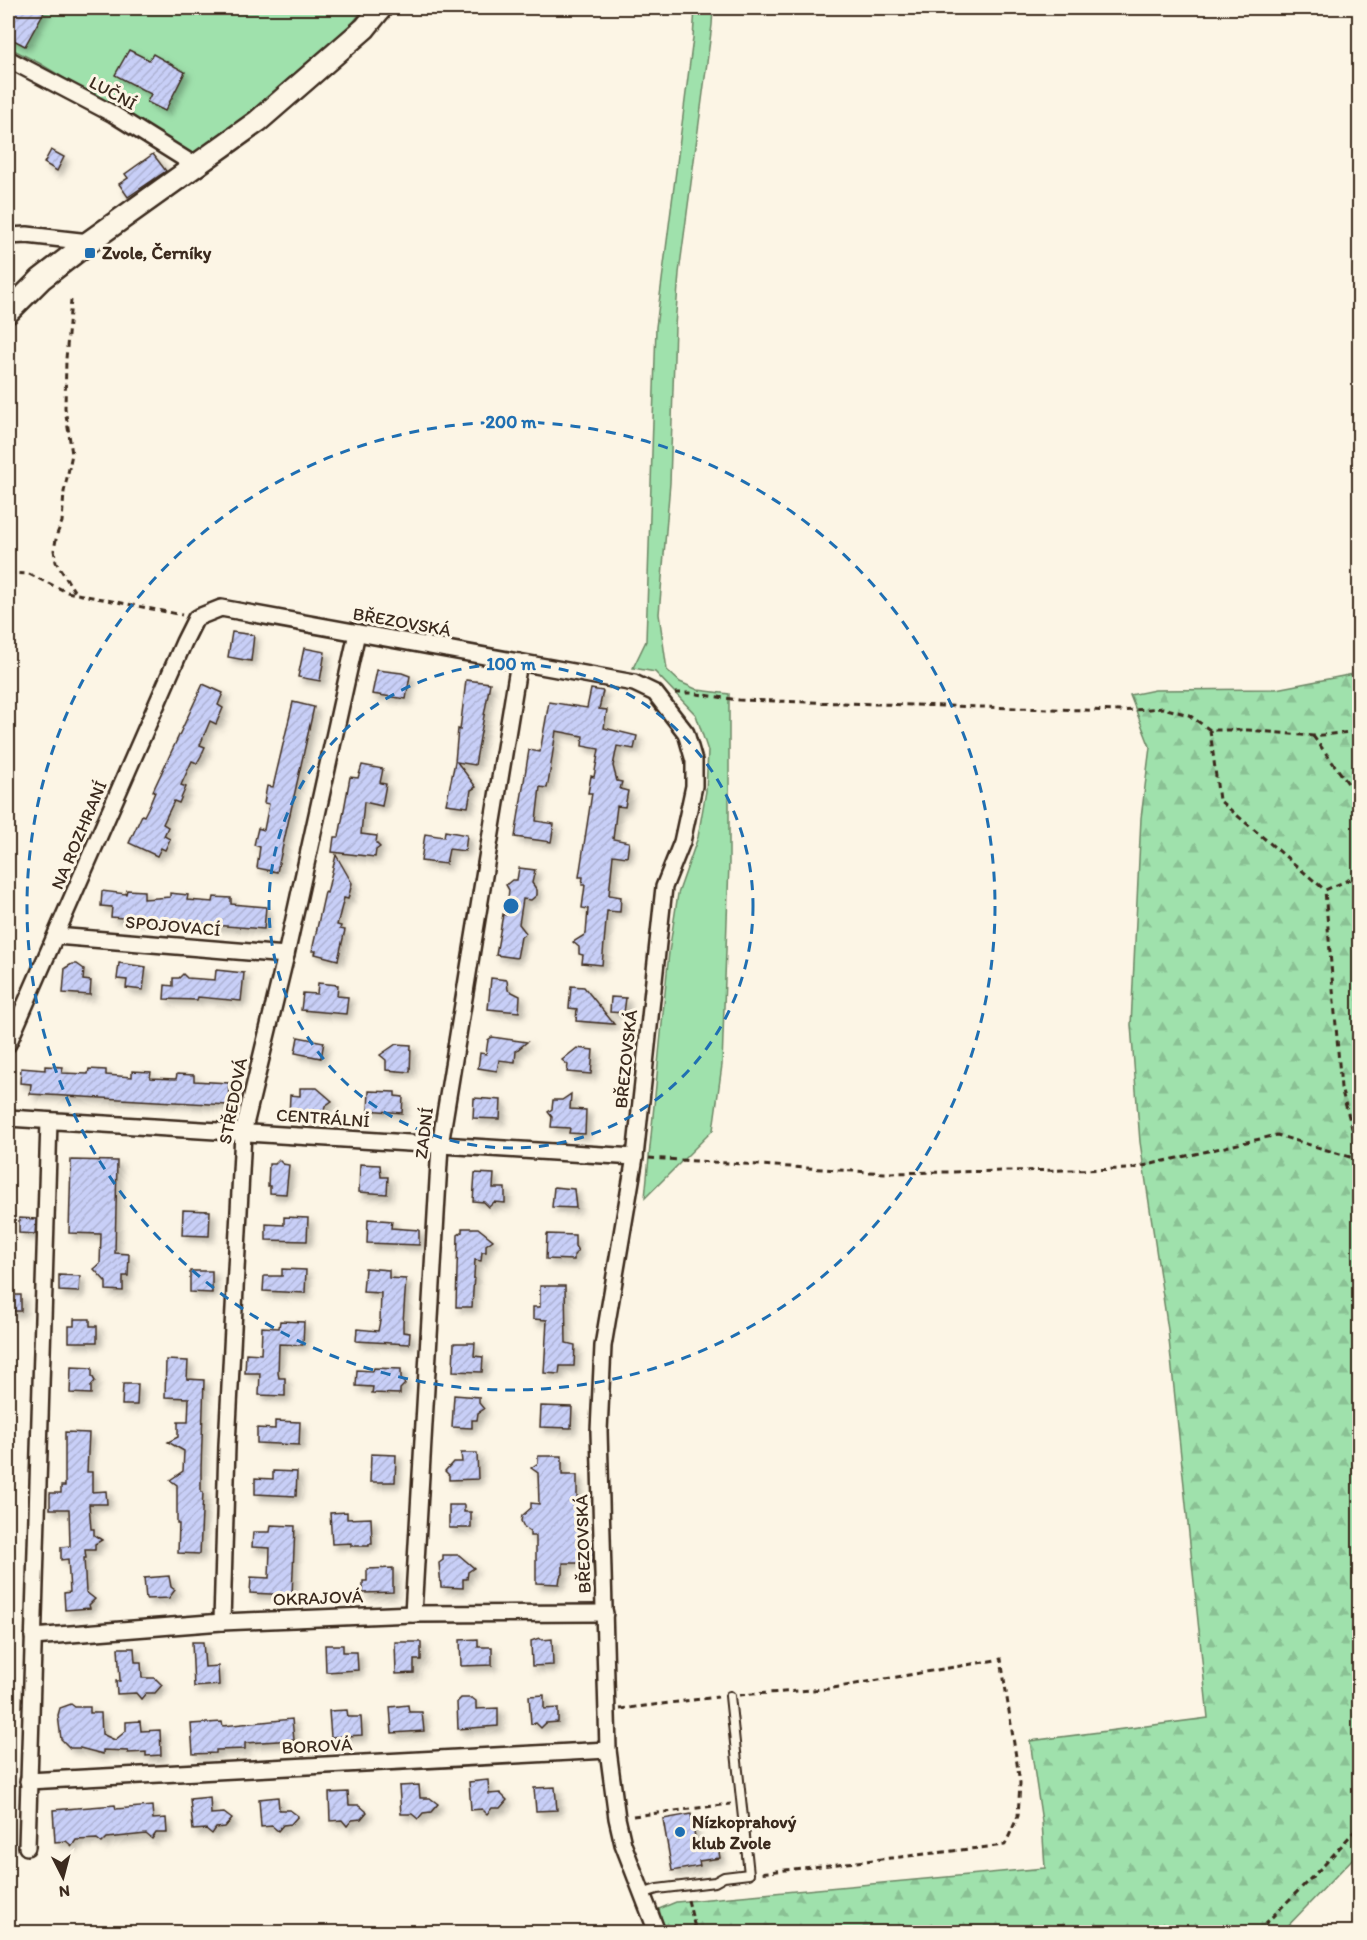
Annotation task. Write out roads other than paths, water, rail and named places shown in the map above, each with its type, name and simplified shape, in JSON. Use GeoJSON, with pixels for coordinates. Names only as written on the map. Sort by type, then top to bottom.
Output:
{"type":"FeatureCollection","features":[{"type":"Feature","properties":{"kind":"street"},"geometry":{"type":"LineString","coordinates":[[8,312],[41,279],[89,242],[258,121],[365,28],[381,8]]}},
{"type":"Feature","properties":{"kind":"street","name":"LUČNÍ"},"geometry":{"type":"LineString","coordinates":[[8,59],[113,114],[196,166]]}},
{"type":"Feature","properties":{"kind":"street"},"geometry":{"type":"LineString","coordinates":[[8,236],[27,235],[89,242]]}},
{"type":"Feature","properties":{"kind":"street","name":"BŘEZOVSKÁ"},"geometry":{"type":"LineString","coordinates":[[184,642],[196,618],[221,608],[634,682],[655,693],[686,733],[694,761],[694,786],[682,843],[664,887],[635,1157],[603,1346],[599,1431],[608,1750],[622,1844],[657,1932]]}},
{"type":"Feature","properties":{"kind":"street","name":"STŘEDOVÁ"},"geometry":{"type":"LineString","coordinates":[[222,1622],[227,1445],[243,1133],[286,955],[357,633]]}},
{"type":"Feature","properties":{"kind":"street","name":"NA ROZHRANÍ"},"geometry":{"type":"LineString","coordinates":[[8,1044],[184,642]]}},
{"type":"Feature","properties":{"kind":"street","name":"ZADNÍ"},"geometry":{"type":"LineString","coordinates":[[413,1614],[440,1145],[519,662]]}},
{"type":"Feature","properties":{"kind":"street","name":"SPOJOVACÍ"},"geometry":{"type":"LineString","coordinates":[[56,936],[286,955]]}},
{"type":"Feature","properties":{"kind":"street","name":"CENTRÁLNÍ"},"geometry":{"type":"LineString","coordinates":[[8,1118],[635,1157]]}},
{"type":"Feature","properties":{"kind":"street"},"geometry":{"type":"LineString","coordinates":[[27,1847],[49,1121]]}},
{"type":"Feature","properties":{"kind":"street","name":"OKRAJOVÁ"},"geometry":{"type":"LineString","coordinates":[[33,1637],[222,1622],[413,1614],[605,1613]]}},
{"type":"Feature","properties":{"kind":"street","name":"BOROVÁ"},"geometry":{"type":"LineString","coordinates":[[28,1781],[608,1750]]}},
{"type":"Feature","properties":{"kind":"lane"},"geometry":{"type":"LineString","coordinates":[[642,1894],[657,1889],[715,1882],[724,1877],[749,1874],[730,1696]]}},
{"type":"Feature","properties":{"kind":"place","name":"Zvole, Černíky"},"geometry":{"type":"Point","coordinates":[90,253]}},
{"type":"Feature","properties":{"kind":"place","name":"Nízkoprahový klub Zvole"},"geometry":{"type":"Point","coordinates":[680,1832]}}]}
